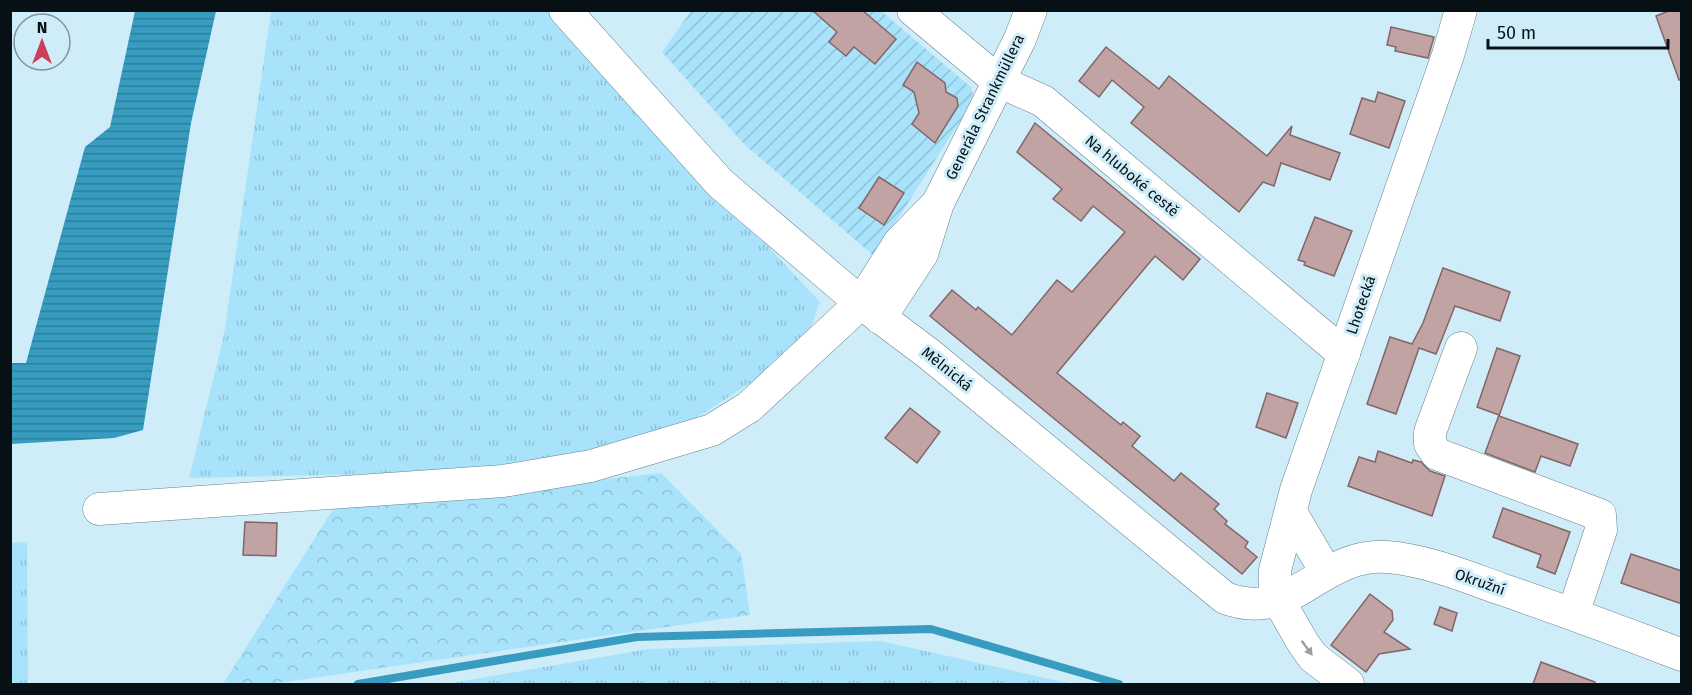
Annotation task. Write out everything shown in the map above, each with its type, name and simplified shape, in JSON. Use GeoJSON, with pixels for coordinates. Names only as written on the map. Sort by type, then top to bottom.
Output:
{"type":"FeatureCollection","features":[{"type":"Feature","properties":{"kind":"street","name":"Mělnická"},"geometry":{"type":"LineString","coordinates":[[565,10],[720,183],[871,310],[929,354],[1225,598],[1251,605],[1268,605],[1279,601]]}},
{"type":"Feature","properties":{"kind":"street","name":"Na hluboké cestě"},"geometry":{"type":"LineString","coordinates":[[913,10],[998,81],[1043,101],[1344,354]]}},
{"type":"Feature","properties":{"kind":"street","name":"Generála Strankmüllera"},"geometry":{"type":"LineString","coordinates":[[99,510],[503,481],[591,466],[712,430],[748,407],[871,310],[899,243],[938,203],[1020,39],[1031,10]]}},
{"type":"Feature","properties":{"kind":"street","name":"Lhotecká"},"geometry":{"type":"LineString","coordinates":[[1279,601],[1275,588],[1275,570],[1292,514],[1296,490],[1448,55],[1461,10]]}},
{"type":"Feature","properties":{"kind":"street"},"geometry":{"type":"LineString","coordinates":[[1461,348],[1431,432],[1431,444],[1437,454],[1600,515],[1601,530],[1573,614]]}},
{"type":"Feature","properties":{"kind":"street"},"geometry":{"type":"LineString","coordinates":[[1292,514],[1326,572]]}},
{"type":"Feature","properties":{"kind":"street","name":"Okružní"},"geometry":{"type":"LineString","coordinates":[[1279,601],[1341,565],[1371,558],[1414,561],[1573,614],[1682,655]]}},
{"type":"Feature","properties":{"kind":"street"},"geometry":{"type":"LineString","coordinates":[[1279,601],[1313,657],[1348,684]]}},
{"type":"Feature","properties":{"kind":"green space"},"geometry":{"type":"Polygon","coordinates":[[[271,11],[548,11],[820,302],[803,348],[689,423],[589,456],[418,473],[189,478],[224,335],[271,11]]]}},
{"type":"Feature","properties":{"kind":"green space"},"geometry":{"type":"Polygon","coordinates":[[[691,11],[881,11],[971,87],[974,98],[971,104],[874,256],[744,144],[662,52],[691,11]]]}},
{"type":"Feature","properties":{"kind":"green space"},"geometry":{"type":"Polygon","coordinates":[[[661,473],[741,554],[750,615],[271,684],[223,684],[333,509],[661,473]]]}},
{"type":"Feature","properties":{"kind":"green space"},"geometry":{"type":"Polygon","coordinates":[[[27,542],[28,684],[11,684],[11,543],[27,542]]]}},
{"type":"Feature","properties":{"kind":"green space"},"geometry":{"type":"Polygon","coordinates":[[[881,641],[1072,684],[446,684],[648,649],[881,641]]]}},
{"type":"Feature","properties":{"kind":"shaded area"},"geometry":{"type":"Polygon","coordinates":[[[135,11],[216,11],[191,123],[143,430],[114,438],[11,444],[11,363],[26,363],[85,147],[110,127],[135,11]]]}},
{"type":"Feature","properties":{"kind":"building"},"geometry":{"type":"Polygon","coordinates":[[[812,10],[862,10],[896,39],[875,64],[854,47],[846,56],[829,42],[837,32],[812,10]]]}},
{"type":"Feature","properties":{"kind":"building"},"geometry":{"type":"Polygon","coordinates":[[[1671,10],[1682,10],[1682,79],[1679,80],[1656,16],[1671,10]]]}},
{"type":"Feature","properties":{"kind":"building"},"geometry":{"type":"Polygon","coordinates":[[[1391,27],[1434,37],[1428,58],[1395,51],[1396,47],[1387,45],[1391,27]]]}},
{"type":"Feature","properties":{"kind":"building"},"geometry":{"type":"Polygon","coordinates":[[[1106,47],[1159,89],[1169,76],[1267,156],[1292,126],[1290,135],[1340,153],[1330,180],[1281,163],[1274,186],[1263,182],[1239,212],[1131,123],[1144,107],[1112,80],[1099,97],[1079,81],[1106,47]]]}},
{"type":"Feature","properties":{"kind":"building"},"geometry":{"type":"Polygon","coordinates":[[[917,62],[945,83],[946,92],[957,98],[958,106],[935,143],[912,124],[919,113],[914,92],[903,85],[917,62]]]}},
{"type":"Feature","properties":{"kind":"building"},"geometry":{"type":"Polygon","coordinates":[[[1378,92],[1405,101],[1389,148],[1350,134],[1362,98],[1375,102],[1378,92]]]}},
{"type":"Feature","properties":{"kind":"building"},"geometry":{"type":"Polygon","coordinates":[[[1035,123],[1200,259],[1183,280],[1155,256],[1057,373],[1121,425],[1123,422],[1140,436],[1132,446],[1174,481],[1181,473],[1219,504],[1214,509],[1227,521],[1225,524],[1248,542],[1245,547],[1257,557],[1242,574],[930,316],[952,290],[976,310],[978,307],[1012,335],[1057,280],[1072,292],[1125,232],[1093,206],[1081,221],[1053,199],[1062,189],[1017,152],[1035,123]]]}},
{"type":"Feature","properties":{"kind":"building"},"geometry":{"type":"Polygon","coordinates":[[[879,177],[904,193],[884,225],[859,208],[879,177]]]}},
{"type":"Feature","properties":{"kind":"building"},"geometry":{"type":"Polygon","coordinates":[[[1315,217],[1352,231],[1334,276],[1304,265],[1305,262],[1298,260],[1315,217]]]}},
{"type":"Feature","properties":{"kind":"building"},"geometry":{"type":"Polygon","coordinates":[[[1443,268],[1510,292],[1500,321],[1455,306],[1436,354],[1419,348],[1396,414],[1367,404],[1390,337],[1412,344],[1423,323],[1443,268]]]}},
{"type":"Feature","properties":{"kind":"building"},"geometry":{"type":"Polygon","coordinates":[[[1497,348],[1520,356],[1499,416],[1578,444],[1570,466],[1541,456],[1535,472],[1485,453],[1499,415],[1477,407],[1497,348]]]}},
{"type":"Feature","properties":{"kind":"building"},"geometry":{"type":"Polygon","coordinates":[[[1267,393],[1298,403],[1286,438],[1256,427],[1267,393]]]}},
{"type":"Feature","properties":{"kind":"building"},"geometry":{"type":"Polygon","coordinates":[[[910,408],[940,432],[917,463],[885,438],[910,408]]]}},
{"type":"Feature","properties":{"kind":"building"},"geometry":{"type":"Polygon","coordinates":[[[1378,451],[1412,463],[1413,460],[1421,462],[1430,471],[1445,476],[1432,516],[1348,486],[1359,457],[1375,462],[1378,451]]]}},
{"type":"Feature","properties":{"kind":"building"},"geometry":{"type":"Polygon","coordinates":[[[1503,508],[1570,532],[1555,574],[1537,567],[1541,555],[1493,537],[1503,508]]]}},
{"type":"Feature","properties":{"kind":"building"},"geometry":{"type":"Polygon","coordinates":[[[245,522],[277,523],[276,556],[243,555],[245,522]]]}},
{"type":"Feature","properties":{"kind":"building"},"geometry":{"type":"Polygon","coordinates":[[[1631,554],[1682,571],[1682,604],[1621,583],[1631,554]]]}},
{"type":"Feature","properties":{"kind":"building"},"geometry":{"type":"Polygon","coordinates":[[[1370,594],[1392,611],[1393,620],[1384,632],[1410,649],[1379,654],[1366,672],[1331,645],[1370,594]]]}},
{"type":"Feature","properties":{"kind":"building"},"geometry":{"type":"Polygon","coordinates":[[[1440,607],[1457,613],[1452,631],[1434,624],[1440,607]]]}},
{"type":"Feature","properties":{"kind":"building"},"geometry":{"type":"Polygon","coordinates":[[[1541,662],[1595,682],[1595,684],[1533,684],[1541,662]]]}},
{"type":"Feature","properties":{"kind":"waterway"},"geometry":{"type":"LineString","coordinates":[[358,684],[637,637],[931,629],[1119,684]]}}]}
